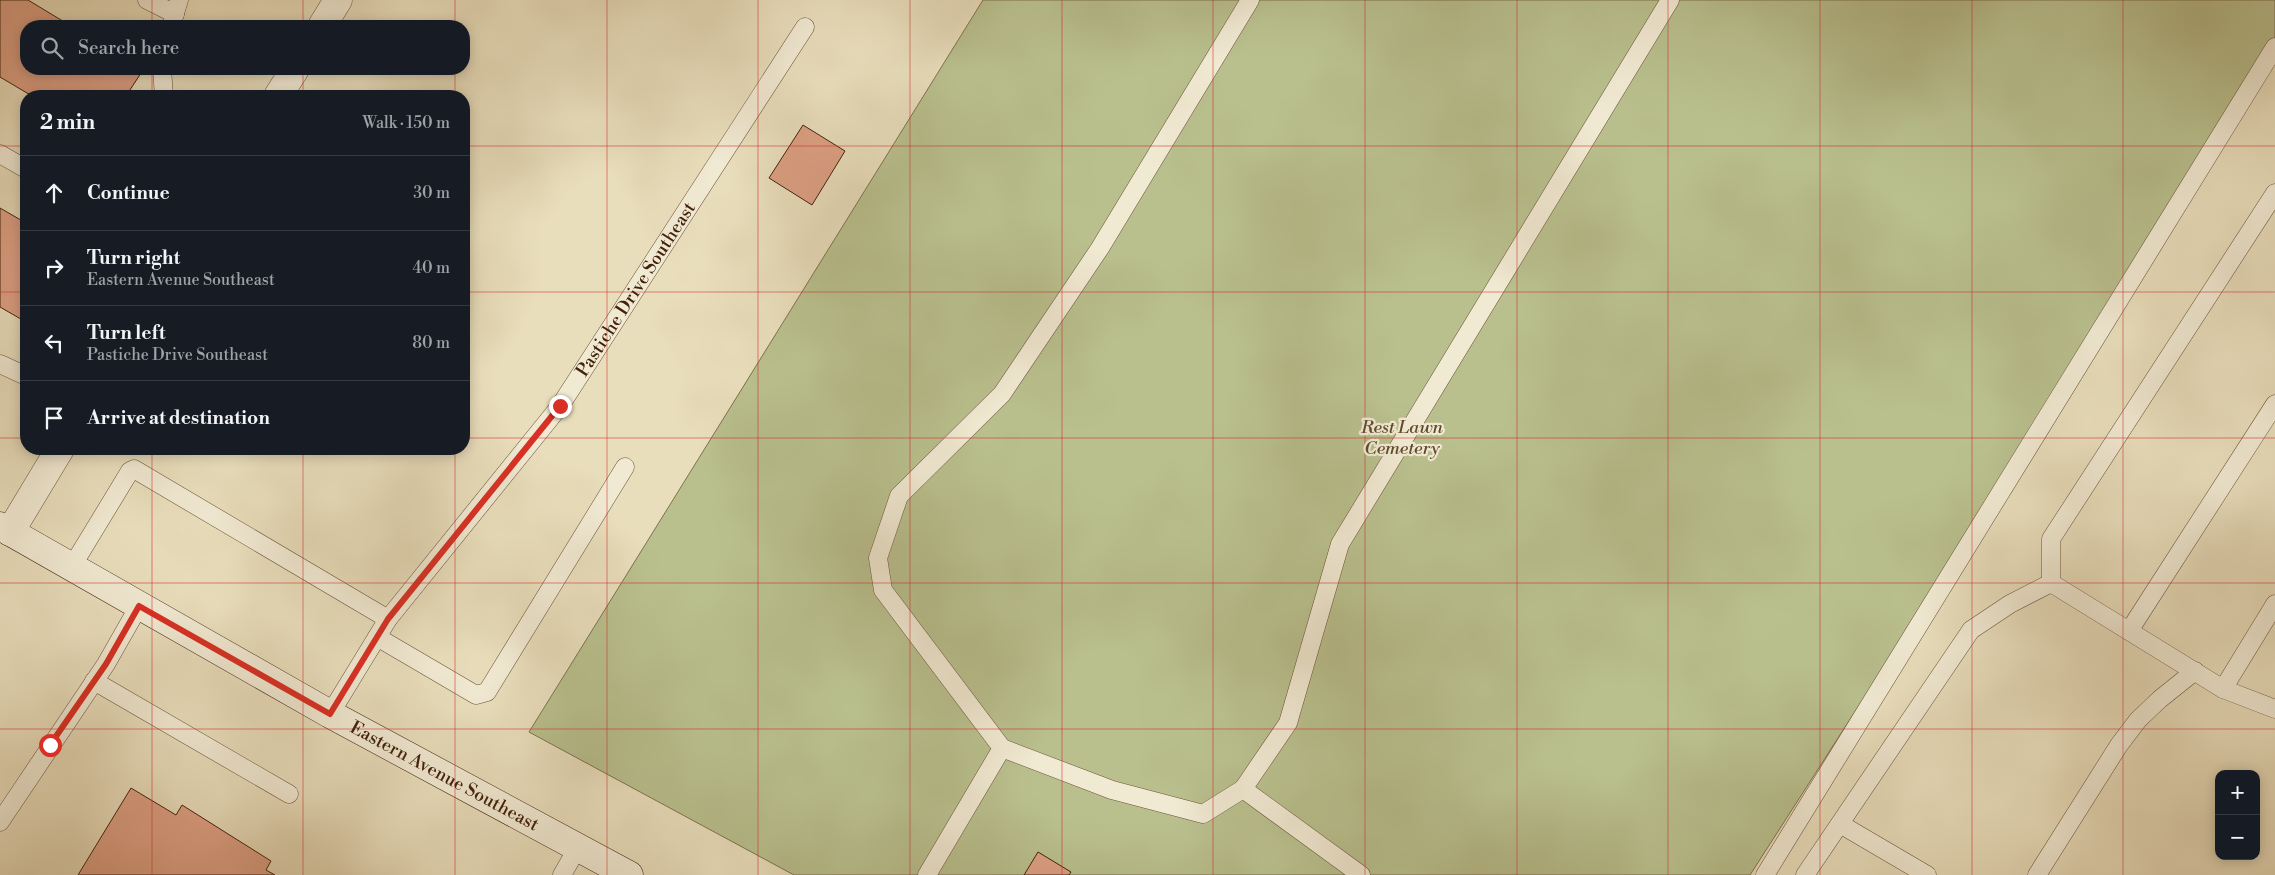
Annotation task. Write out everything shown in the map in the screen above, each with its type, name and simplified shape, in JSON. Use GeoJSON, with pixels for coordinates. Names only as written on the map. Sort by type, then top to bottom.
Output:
{"type":"FeatureCollection","features":[{"type":"Feature","properties":{"kind":"main road"},"geometry":{"type":"LineString","coordinates":[[326,20],[338,0]]}},
{"type":"Feature","properties":{"kind":"main road"},"geometry":{"type":"LineString","coordinates":[[282,90],[291,75]]}},
{"type":"Feature","properties":{"kind":"main road"},"geometry":{"type":"LineString","coordinates":[[5,529],[56,455]]}},
{"type":"Feature","properties":{"kind":"main road","name":"Eastern Avenue Southeast"},"geometry":{"type":"LineString","coordinates":[[5,529],[330,714],[629,875]]}},
{"type":"Feature","properties":{"kind":"lane"},"geometry":{"type":"LineString","coordinates":[[148,0],[175,13]]}},
{"type":"Feature","properties":{"kind":"lane"},"geometry":{"type":"LineString","coordinates":[[1250,0],[1100,248],[1002,394],[898,496],[878,558],[883,590],[1002,748],[1112,790],[1203,814],[1243,789],[1288,723],[1340,544],[1670,0]]}},
{"type":"Feature","properties":{"kind":"lane","name":"Pastiche Drive Southeast"},"geometry":{"type":"LineString","coordinates":[[330,714],[388,619],[560,406],[805,27]]}},
{"type":"Feature","properties":{"kind":"lane"},"geometry":{"type":"LineString","coordinates":[[1765,875],[2275,47]]}},
{"type":"Feature","properties":{"kind":"lane"},"geometry":{"type":"LineString","coordinates":[[162,75],[164,90]]}},
{"type":"Feature","properties":{"kind":"lane"},"geometry":{"type":"LineString","coordinates":[[0,154],[20,166]]}},
{"type":"Feature","properties":{"kind":"lane"},"geometry":{"type":"LineString","coordinates":[[2051,583],[2051,539],[2275,193]]}},
{"type":"Feature","properties":{"kind":"lane"},"geometry":{"type":"LineString","coordinates":[[0,364],[20,373]]}},
{"type":"Feature","properties":{"kind":"lane"},"geometry":{"type":"LineString","coordinates":[[2129,631],[2275,404]]}},
{"type":"Feature","properties":{"kind":"lane"},"geometry":{"type":"LineString","coordinates":[[377,637],[476,695],[487,692],[625,467]]}},
{"type":"Feature","properties":{"kind":"lane"},"geometry":{"type":"LineString","coordinates":[[71,568],[130,471],[134,469],[388,619]]}},
{"type":"Feature","properties":{"kind":"lane"},"geometry":{"type":"LineString","coordinates":[[2051,583],[2223,689],[2275,709]]}},
{"type":"Feature","properties":{"kind":"lane"},"geometry":{"type":"LineString","coordinates":[[1806,875],[1971,630],[2010,604],[2051,583]]}},
{"type":"Feature","properties":{"kind":"lane"},"geometry":{"type":"LineString","coordinates":[[2223,689],[2275,604]]}},
{"type":"Feature","properties":{"kind":"lane"},"geometry":{"type":"LineString","coordinates":[[0,822],[94,682],[139,606]]}},
{"type":"Feature","properties":{"kind":"lane"},"geometry":{"type":"LineString","coordinates":[[2037,875],[2118,745],[2138,720],[2160,699],[2195,672]]}},
{"type":"Feature","properties":{"kind":"lane"},"geometry":{"type":"LineString","coordinates":[[94,682],[289,794]]}},
{"type":"Feature","properties":{"kind":"lane"},"geometry":{"type":"LineString","coordinates":[[927,875],[1002,748]]}},
{"type":"Feature","properties":{"kind":"lane"},"geometry":{"type":"LineString","coordinates":[[1243,789],[1361,875]]}},
{"type":"Feature","properties":{"kind":"lane"},"geometry":{"type":"LineString","coordinates":[[1840,824],[1927,875]]}},
{"type":"Feature","properties":{"kind":"lane"},"geometry":{"type":"LineString","coordinates":[[562,875],[578,847]]}},
{"type":"Feature","properties":{"kind":"green space","name":"Rest Lawn Cemetery"},"geometry":{"type":"Polygon","coordinates":[[[983,0],[2275,0],[2275,58],[1750,875],[794,875],[529,732],[983,0]]]}},
{"type":"Feature","properties":{"kind":"building"},"geometry":{"type":"Polygon","coordinates":[[[0,0],[28,0],[61,20],[20,20],[20,75],[140,75],[130,90],[22,90],[0,77],[0,0]]]}},
{"type":"Feature","properties":{"kind":"building"},"geometry":{"type":"Polygon","coordinates":[[[803,125],[845,151],[812,205],[769,178],[803,125]]]}},
{"type":"Feature","properties":{"kind":"building"},"geometry":{"type":"Polygon","coordinates":[[[0,208],[20,220],[20,319],[0,307],[0,208]]]}},
{"type":"Feature","properties":{"kind":"building"},"geometry":{"type":"Polygon","coordinates":[[[131,788],[176,815],[182,805],[271,861],[266,870],[275,875],[78,875],[131,788]]]}},
{"type":"Feature","properties":{"kind":"building"},"geometry":{"type":"Polygon","coordinates":[[[1038,852],[1071,872],[1069,875],[1024,875],[1038,852]]]}},
{"type":"Feature","properties":{"kind":"route"},"geometry":{"type":"LineString","coordinates":[[50,745],[106,664],[139,606],[330,714],[388,619],[560,406]]}}]}
